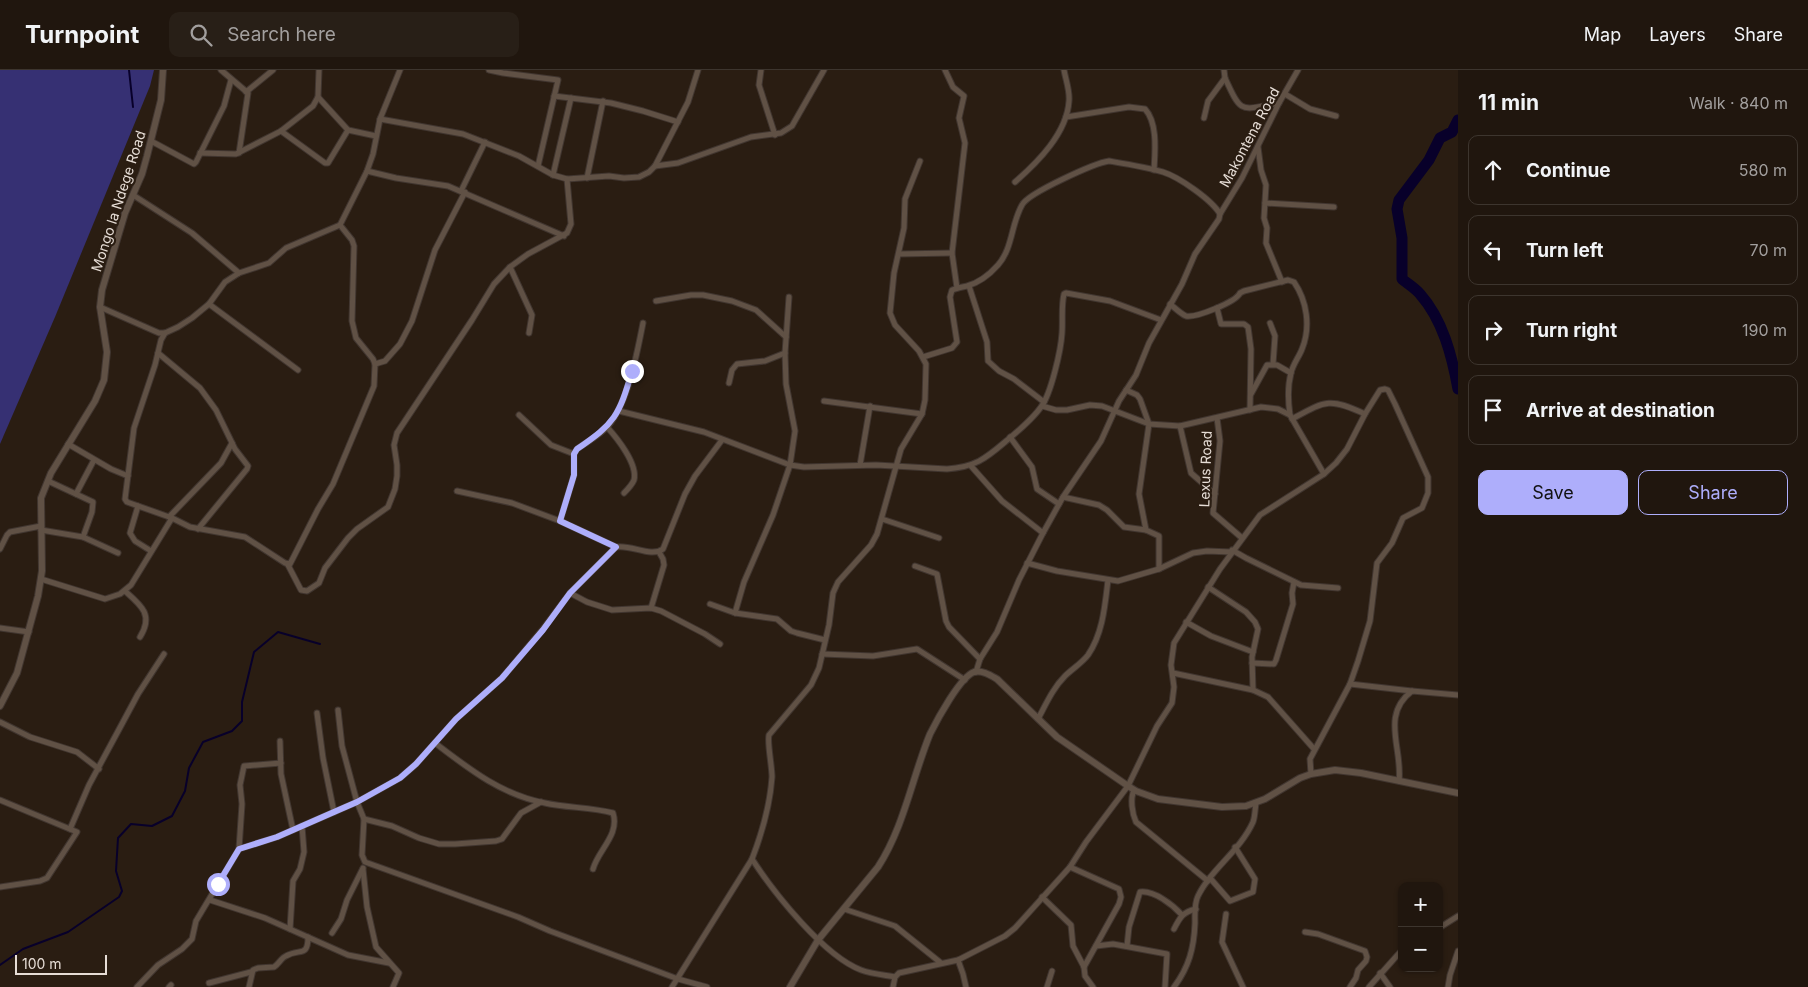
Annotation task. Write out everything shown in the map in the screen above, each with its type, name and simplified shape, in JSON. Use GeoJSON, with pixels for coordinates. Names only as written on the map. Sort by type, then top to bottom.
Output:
{"type":"FeatureCollection","features":[{"type":"Feature","properties":{"kind":"street","name":"Mongo la Ndege Road"},"geometry":{"type":"LineString","coordinates":[[0,706],[17,673],[41,579],[41,498],[48,480],[95,400],[104,380],[107,352],[100,307],[102,290],[125,213],[142,174],[161,100],[163,70]]}},
{"type":"Feature","properties":{"kind":"street"},"geometry":{"type":"LineString","coordinates":[[221,70],[246,92],[248,99],[239,153]]}},
{"type":"Feature","properties":{"kind":"street"},"geometry":{"type":"LineString","coordinates":[[246,92],[273,70]]}},
{"type":"Feature","properties":{"kind":"street"},"geometry":{"type":"LineString","coordinates":[[200,154],[239,153],[281,130],[313,106],[318,97],[319,70]]}},
{"type":"Feature","properties":{"kind":"street"},"geometry":{"type":"LineString","coordinates":[[100,307],[159,333],[165,333],[178,327],[209,304],[225,282],[239,273],[269,264],[286,248],[340,225],[367,171],[373,154],[380,119],[399,70]]}},
{"type":"Feature","properties":{"kind":"street"},"geometry":{"type":"LineString","coordinates":[[489,70],[556,79],[559,82],[538,166]]}},
{"type":"Feature","properties":{"kind":"street"},"geometry":{"type":"LineString","coordinates":[[380,119],[463,134],[519,156],[567,179],[609,176],[639,177],[649,172],[655,166],[688,102],[698,70]]}},
{"type":"Feature","properties":{"kind":"street"},"geometry":{"type":"LineString","coordinates":[[761,70],[759,85],[775,135]]}},
{"type":"Feature","properties":{"kind":"street"},"geometry":{"type":"LineString","coordinates":[[655,166],[678,163],[751,137],[775,135],[792,126],[824,70]]}},
{"type":"Feature","properties":{"kind":"street"},"geometry":{"type":"LineString","coordinates":[[945,70],[954,87],[964,96],[959,118],[965,143],[952,253],[957,288]]}},
{"type":"Feature","properties":{"kind":"street"},"geometry":{"type":"LineString","coordinates":[[1015,182],[1028,171],[1052,143],[1066,117],[1069,94],[1064,70]]}},
{"type":"Feature","properties":{"kind":"street"},"geometry":{"type":"LineString","coordinates":[[1224,70],[1225,78],[1237,103],[1241,107],[1252,108],[1279,103]]}},
{"type":"Feature","properties":{"kind":"street","name":"Makontena Road"},"geometry":{"type":"LineString","coordinates":[[976,672],[980,659],[997,632],[1027,563],[1043,533],[1063,497],[1092,457],[1126,390],[1136,375],[1149,343],[1195,254],[1242,178],[1279,103],[1298,70]]}},
{"type":"Feature","properties":{"kind":"street"},"geometry":{"type":"LineString","coordinates":[[1204,118],[1208,101],[1225,78]]}},
{"type":"Feature","properties":{"kind":"street"},"geometry":{"type":"LineString","coordinates":[[151,141],[194,164],[224,106],[231,80]]}},
{"type":"Feature","properties":{"kind":"street"},"geometry":{"type":"LineString","coordinates":[[1285,94],[1310,109],[1336,116]]}},
{"type":"Feature","properties":{"kind":"street"},"geometry":{"type":"LineString","coordinates":[[554,96],[603,102],[643,111],[678,122]]}},
{"type":"Feature","properties":{"kind":"street"},"geometry":{"type":"LineString","coordinates":[[318,97],[348,130],[376,136]]}},
{"type":"Feature","properties":{"kind":"street"},"geometry":{"type":"LineString","coordinates":[[554,174],[571,98]]}},
{"type":"Feature","properties":{"kind":"street"},"geometry":{"type":"LineString","coordinates":[[586,178],[603,102]]}},
{"type":"Feature","properties":{"kind":"street"},"geometry":{"type":"LineString","coordinates":[[1066,117],[1129,108],[1145,109],[1148,112],[1154,132],[1156,146],[1154,170]]}},
{"type":"Feature","properties":{"kind":"street"},"geometry":{"type":"LineString","coordinates":[[281,130],[325,163],[328,163],[348,130]]}},
{"type":"Feature","properties":{"kind":"street"},"geometry":{"type":"LineString","coordinates":[[375,364],[386,361],[400,344],[412,321],[434,250],[452,220],[485,142]]}},
{"type":"Feature","properties":{"kind":"street"},"geometry":{"type":"LineString","coordinates":[[1258,147],[1261,170],[1266,185],[1264,218],[1267,228],[1266,243],[1282,282]]}},
{"type":"Feature","properties":{"kind":"street"},"geometry":{"type":"LineString","coordinates":[[672,987],[752,859],[770,799],[772,776],[769,735],[811,685],[820,668],[834,588],[871,545],[877,534],[901,449],[922,414],[927,371],[923,357],[892,320],[890,298],[904,228],[904,200],[920,161]]}},
{"type":"Feature","properties":{"kind":"street"},"geometry":{"type":"LineString","coordinates":[[923,357],[956,346],[950,297],[952,290],[969,286],[991,273],[1000,264],[1008,250],[1013,227],[1026,198],[1063,179],[1102,162],[1109,161],[1154,170],[1166,173],[1191,188],[1212,203],[1220,214]]}},
{"type":"Feature","properties":{"kind":"street"},"geometry":{"type":"LineString","coordinates":[[367,171],[396,178],[435,183],[463,192],[564,236]]}},
{"type":"Feature","properties":{"kind":"street"},"geometry":{"type":"LineString","coordinates":[[165,333],[161,340],[134,428],[125,499],[127,502],[198,529],[245,536],[288,565],[301,590],[307,591],[319,583],[325,568],[348,538],[357,529],[388,507],[395,489],[397,476],[394,445],[397,433],[442,367],[494,284],[510,267],[528,254],[564,236],[570,230],[567,179]]}},
{"type":"Feature","properties":{"kind":"street"},"geometry":{"type":"LineString","coordinates":[[133,195],[192,232],[239,273]]}},
{"type":"Feature","properties":{"kind":"street"},"geometry":{"type":"LineString","coordinates":[[1266,203],[1334,207]]}},
{"type":"Feature","properties":{"kind":"street"},"geometry":{"type":"LineString","coordinates":[[288,565],[333,484],[372,394],[375,364],[356,338],[353,330],[354,246],[352,240],[340,225]]}},
{"type":"Feature","properties":{"kind":"street"},"geometry":{"type":"LineString","coordinates":[[899,254],[952,253]]}},
{"type":"Feature","properties":{"kind":"street"},"geometry":{"type":"LineString","coordinates":[[510,267],[532,315],[530,333]]}},
{"type":"Feature","properties":{"kind":"street"},"geometry":{"type":"LineString","coordinates":[[1170,304],[1186,316],[1217,308],[1238,298],[1241,292],[1288,280],[1294,282],[1306,310],[1306,337],[1304,346],[1291,373],[1287,393],[1291,417]]}},
{"type":"Feature","properties":{"kind":"street"},"geometry":{"type":"LineString","coordinates":[[969,286],[987,342],[988,361],[999,371],[1014,379],[1043,404],[1056,410],[1096,406],[1149,424],[1180,426],[1270,407],[1284,411],[1291,417],[1324,474]]}},
{"type":"Feature","properties":{"kind":"street"},"geometry":{"type":"LineString","coordinates":[[619,411],[698,430],[790,466],[860,465],[948,469],[971,466],[988,456],[1010,438],[1043,404],[1059,352],[1064,294],[1110,301],[1161,320]]}},
{"type":"Feature","properties":{"kind":"street"},"geometry":{"type":"LineString","coordinates":[[656,302],[691,295],[702,295],[732,301],[756,310],[786,337]]}},
{"type":"Feature","properties":{"kind":"street"},"geometry":{"type":"LineString","coordinates":[[735,613],[744,582],[773,515],[790,466],[795,432],[786,384],[785,353],[789,297]]}},
{"type":"Feature","properties":{"kind":"street"},"geometry":{"type":"LineString","coordinates":[[209,304],[298,370]]}},
{"type":"Feature","properties":{"kind":"street"},"geometry":{"type":"LineString","coordinates":[[1217,308],[1221,324],[1244,324],[1248,327],[1251,349],[1250,410]]}},
{"type":"Feature","properties":{"kind":"street"},"geometry":{"type":"LineString","coordinates":[[560,521],[574,475],[574,454],[577,449],[607,427],[619,411],[638,349],[643,323]]}},
{"type":"Feature","properties":{"kind":"street"},"geometry":{"type":"LineString","coordinates":[[1270,323],[1275,336],[1273,364]]}},
{"type":"Feature","properties":{"kind":"street"},"geometry":{"type":"LineString","coordinates":[[158,353],[200,388],[216,410],[238,454],[248,463],[247,469],[198,529]]}},
{"type":"Feature","properties":{"kind":"street"},"geometry":{"type":"LineString","coordinates":[[729,383],[732,370],[737,364],[765,361],[785,353]]}},
{"type":"Feature","properties":{"kind":"street"},"geometry":{"type":"LineString","coordinates":[[1250,394],[1267,365],[1273,364],[1291,373]]}},
{"type":"Feature","properties":{"kind":"street"},"geometry":{"type":"LineString","coordinates":[[894,987],[895,977],[899,973],[958,960],[1005,936],[1070,867],[1086,842],[1131,788],[1157,726],[1172,703],[1174,643],[1208,587],[1232,551],[1260,515],[1324,474],[1336,463],[1347,449],[1380,390],[1383,389],[1388,390],[1428,477],[1429,486],[1422,508],[1403,518],[1392,543],[1377,562],[1370,621],[1350,684],[1310,759],[1312,774]]}},
{"type":"Feature","properties":{"kind":"street"},"geometry":{"type":"LineString","coordinates":[[1126,390],[1140,399],[1149,424],[1139,494],[1146,530]]}},
{"type":"Feature","properties":{"kind":"street"},"geometry":{"type":"LineString","coordinates":[[824,401],[922,414]]}},
{"type":"Feature","properties":{"kind":"street"},"geometry":{"type":"LineString","coordinates":[[1291,417],[1318,405],[1335,402],[1365,414]]}},
{"type":"Feature","properties":{"kind":"street"},"geometry":{"type":"LineString","coordinates":[[860,465],[870,406]]}},
{"type":"Feature","properties":{"kind":"street"},"geometry":{"type":"LineString","coordinates":[[519,415],[551,445],[574,454]]}},
{"type":"Feature","properties":{"kind":"street","name":"Lexus Road"},"geometry":{"type":"LineString","coordinates":[[1217,418],[1220,441],[1214,513],[1242,538]]}},
{"type":"Feature","properties":{"kind":"street"},"geometry":{"type":"LineString","coordinates":[[1180,426],[1191,473],[1215,494]]}},
{"type":"Feature","properties":{"kind":"street"},"geometry":{"type":"LineString","coordinates":[[607,427],[625,449],[634,475],[632,484],[624,493]]}},
{"type":"Feature","properties":{"kind":"street"},"geometry":{"type":"LineString","coordinates":[[1010,438],[1032,467],[1037,489],[1059,504]]}},
{"type":"Feature","properties":{"kind":"street"},"geometry":{"type":"LineString","coordinates":[[659,552],[666,544],[685,494],[695,476],[722,440]]}},
{"type":"Feature","properties":{"kind":"street"},"geometry":{"type":"LineString","coordinates":[[41,579],[105,600],[125,591],[170,517],[221,463],[232,443]]}},
{"type":"Feature","properties":{"kind":"street"},"geometry":{"type":"LineString","coordinates":[[68,444],[111,470],[128,476]]}},
{"type":"Feature","properties":{"kind":"street"},"geometry":{"type":"LineString","coordinates":[[76,494],[94,460]]}},
{"type":"Feature","properties":{"kind":"street"},"geometry":{"type":"LineString","coordinates":[[971,466],[1002,500],[1043,533]]}},
{"type":"Feature","properties":{"kind":"street"},"geometry":{"type":"LineString","coordinates":[[48,480],[93,502],[92,512],[83,537]]}},
{"type":"Feature","properties":{"kind":"street"},"geometry":{"type":"LineString","coordinates":[[457,491],[512,503],[560,521],[616,547],[659,552]]}},
{"type":"Feature","properties":{"kind":"street"},"geometry":{"type":"LineString","coordinates":[[1063,497],[1099,505],[1107,510],[1124,527],[1146,530],[1159,536],[1159,569]]}},
{"type":"Feature","properties":{"kind":"street"},"geometry":{"type":"LineString","coordinates":[[138,506],[130,533],[135,541],[151,551]]}},
{"type":"Feature","properties":{"kind":"street"},"geometry":{"type":"LineString","coordinates":[[882,519],[939,538]]}},
{"type":"Feature","properties":{"kind":"street"},"geometry":{"type":"LineString","coordinates":[[0,549],[10,532],[41,528],[83,537],[118,553]]}},
{"type":"Feature","properties":{"kind":"street"},"geometry":{"type":"LineString","coordinates":[[239,849],[270,839],[357,802],[400,778],[416,764],[456,719],[502,678],[543,630],[570,593],[616,547]]}},
{"type":"Feature","properties":{"kind":"street"},"geometry":{"type":"LineString","coordinates":[[1027,563],[1056,572],[1108,580],[1125,580],[1159,569],[1193,553],[1232,551],[1294,582],[1308,586],[1338,588]]}},
{"type":"Feature","properties":{"kind":"street"},"geometry":{"type":"LineString","coordinates":[[651,608],[664,565],[659,552]]}},
{"type":"Feature","properties":{"kind":"street"},"geometry":{"type":"LineString","coordinates":[[915,566],[937,574],[946,621],[949,627],[980,659]]}},
{"type":"Feature","properties":{"kind":"street"},"geometry":{"type":"LineString","coordinates":[[1038,719],[1057,686],[1083,660],[1091,649],[1103,619],[1108,580]]}},
{"type":"Feature","properties":{"kind":"street"},"geometry":{"type":"LineString","coordinates":[[1252,663],[1274,664],[1294,604],[1292,590],[1294,582]]}},
{"type":"Feature","properties":{"kind":"street"},"geometry":{"type":"LineString","coordinates":[[1208,587],[1246,612],[1255,622],[1258,629],[1252,663],[1253,690]]}},
{"type":"Feature","properties":{"kind":"street"},"geometry":{"type":"LineString","coordinates":[[125,591],[142,606],[144,611],[145,628],[140,637]]}},
{"type":"Feature","properties":{"kind":"street"},"geometry":{"type":"LineString","coordinates":[[570,593],[593,604],[612,610],[651,608],[661,611],[720,644]]}},
{"type":"Feature","properties":{"kind":"street"},"geometry":{"type":"LineString","coordinates":[[710,604],[735,613],[777,619],[791,631],[826,640]]}},
{"type":"Feature","properties":{"kind":"street"},"geometry":{"type":"LineString","coordinates":[[1186,622],[1210,636],[1253,652]]}},
{"type":"Feature","properties":{"kind":"street"},"geometry":{"type":"LineString","coordinates":[[0,628],[29,632]]}},
{"type":"Feature","properties":{"kind":"street"},"geometry":{"type":"LineString","coordinates":[[822,654],[873,656],[918,649],[965,680]]}},
{"type":"Feature","properties":{"kind":"street"},"geometry":{"type":"LineString","coordinates":[[70,829],[89,785],[138,694],[164,654]]}},
{"type":"Feature","properties":{"kind":"street"},"geometry":{"type":"LineString","coordinates":[[790,987],[818,940],[885,856],[895,835],[930,734],[965,680],[976,672],[989,674],[997,679],[1063,741],[1131,788],[1148,796],[1168,801],[1240,807],[1256,804],[1300,778],[1335,770],[1349,771],[1458,793]]}},
{"type":"Feature","properties":{"kind":"street"},"geometry":{"type":"LineString","coordinates":[[1172,673],[1253,690],[1268,697],[1314,749]]}},
{"type":"Feature","properties":{"kind":"street"},"geometry":{"type":"LineString","coordinates":[[1350,684],[1458,695]]}},
{"type":"Feature","properties":{"kind":"street"},"geometry":{"type":"LineString","coordinates":[[1399,781],[1401,769],[1394,724],[1400,704],[1412,691]]}},
{"type":"Feature","properties":{"kind":"street"},"geometry":{"type":"LineString","coordinates":[[332,933],[341,919],[347,900],[365,862],[362,854],[365,828],[364,819],[357,802],[342,746],[338,710]]}},
{"type":"Feature","properties":{"kind":"street"},"geometry":{"type":"LineString","coordinates":[[317,713],[323,758],[334,812]]}},
{"type":"Feature","properties":{"kind":"street"},"geometry":{"type":"LineString","coordinates":[[0,722],[30,737],[77,752],[99,768]]}},
{"type":"Feature","properties":{"kind":"street"},"geometry":{"type":"LineString","coordinates":[[280,741],[280,763],[292,830]]}},
{"type":"Feature","properties":{"kind":"street"},"geometry":{"type":"LineString","coordinates":[[435,743],[470,770],[518,796],[541,802],[613,813],[614,818],[610,838],[597,858],[593,869]]}},
{"type":"Feature","properties":{"kind":"street"},"geometry":{"type":"LineString","coordinates":[[137,987],[158,965],[182,949],[192,939],[196,922],[239,849],[242,804],[240,789],[244,766],[280,763]]}},
{"type":"Feature","properties":{"kind":"street"},"geometry":{"type":"LineString","coordinates":[[1131,788],[1133,816],[1136,822],[1209,879],[1230,901],[1253,892],[1255,879],[1236,848]]}},
{"type":"Feature","properties":{"kind":"street"},"geometry":{"type":"LineString","coordinates":[[0,800],[78,832],[47,878],[40,881],[0,887]]}},
{"type":"Feature","properties":{"kind":"street"},"geometry":{"type":"LineString","coordinates":[[364,819],[392,826],[418,838],[439,844],[496,841],[502,839],[521,813],[541,802]]}},
{"type":"Feature","properties":{"kind":"street"},"geometry":{"type":"LineString","coordinates":[[1174,987],[1186,970],[1191,958],[1197,898],[1209,879],[1236,848],[1254,821],[1256,804]]}},
{"type":"Feature","properties":{"kind":"street"},"geometry":{"type":"LineString","coordinates":[[290,929],[293,881],[300,869],[304,852],[302,826]]}},
{"type":"Feature","properties":{"kind":"street"},"geometry":{"type":"LineString","coordinates":[[752,859],[766,882],[818,940],[860,970],[895,977]]}},
{"type":"Feature","properties":{"kind":"street"},"geometry":{"type":"LineString","coordinates":[[365,862],[518,917],[678,979],[707,987]]}},
{"type":"Feature","properties":{"kind":"street"},"geometry":{"type":"LineString","coordinates":[[1070,867],[1119,889],[1121,893],[1119,904],[1084,967]]}},
{"type":"Feature","properties":{"kind":"street"},"geometry":{"type":"LineString","coordinates":[[363,868],[367,907],[376,947],[389,963],[398,970],[393,987]]}},
{"type":"Feature","properties":{"kind":"street"},"geometry":{"type":"LineString","coordinates":[[1127,946],[1129,927],[1140,892],[1146,892],[1171,903],[1182,915]]}},
{"type":"Feature","properties":{"kind":"street"},"geometry":{"type":"LineString","coordinates":[[1042,897],[1071,925],[1073,946],[1084,967],[1085,976],[1093,987]]}},
{"type":"Feature","properties":{"kind":"street"},"geometry":{"type":"LineString","coordinates":[[210,900],[265,918],[348,954],[389,963]]}},
{"type":"Feature","properties":{"kind":"street"},"geometry":{"type":"LineString","coordinates":[[844,909],[894,926],[941,963]]}},
{"type":"Feature","properties":{"kind":"street"},"geometry":{"type":"LineString","coordinates":[[1174,929],[1182,915],[1196,909]]}},
{"type":"Feature","properties":{"kind":"street"},"geometry":{"type":"LineString","coordinates":[[1226,914],[1222,942],[1243,987]]}},
{"type":"Feature","properties":{"kind":"street"},"geometry":{"type":"LineString","coordinates":[[1441,927],[1458,916]]}},
{"type":"Feature","properties":{"kind":"street"},"geometry":{"type":"LineString","coordinates":[[1305,932],[1318,934],[1365,951],[1366,961],[1358,970],[1356,979],[1350,987]]}},
{"type":"Feature","properties":{"kind":"street"},"geometry":{"type":"LineString","coordinates":[[209,983],[251,972],[255,968],[274,967],[285,956],[305,951],[308,947],[308,938]]}},
{"type":"Feature","properties":{"kind":"street"},"geometry":{"type":"LineString","coordinates":[[1096,946],[1113,944],[1167,954],[1165,987]]}},
{"type":"Feature","properties":{"kind":"street"},"geometry":{"type":"LineString","coordinates":[[1448,987],[1458,951]]}},
{"type":"Feature","properties":{"kind":"street"},"geometry":{"type":"LineString","coordinates":[[1368,987],[1398,954]]}},
{"type":"Feature","properties":{"kind":"street"},"geometry":{"type":"LineString","coordinates":[[958,960],[966,987]]}},
{"type":"Feature","properties":{"kind":"street"},"geometry":{"type":"LineString","coordinates":[[1047,987],[1052,971]]}},
{"type":"Feature","properties":{"kind":"street"},"geometry":{"type":"LineString","coordinates":[[249,987],[251,972]]}},
{"type":"Feature","properties":{"kind":"street"},"geometry":{"type":"LineString","coordinates":[[1380,973],[1390,987]]}},
{"type":"Feature","properties":{"kind":"shaded area"},"geometry":{"type":"Polygon","coordinates":[[[0,70],[154,70],[150,86],[55,317],[0,444],[0,70]]]}},
{"type":"Feature","properties":{"kind":"waterway"},"geometry":{"type":"LineString","coordinates":[[129,70],[133,107]]}},
{"type":"Feature","properties":{"kind":"waterway"},"geometry":{"type":"LineString","coordinates":[[1458,120],[1452,132],[1440,138],[1429,160],[1399,200],[1397,209],[1402,238],[1402,279],[1420,294],[1435,315],[1449,351],[1458,389]]}},
{"type":"Feature","properties":{"kind":"waterway"},"geometry":{"type":"LineString","coordinates":[[0,965],[23,949],[68,932],[119,897],[122,891],[116,871],[118,838],[131,824],[152,826],[172,816],[185,791],[189,768],[203,742],[232,731],[242,721],[242,702],[254,652],[278,632],[320,644]]}},
{"type":"Feature","properties":{"kind":"route"},"geometry":{"type":"LineString","coordinates":[[218,884],[239,849],[277,837],[357,802],[400,778],[416,764],[456,719],[502,678],[543,630],[562,602],[613,551],[616,547],[560,521],[574,475],[574,454],[577,449],[607,427],[619,411],[632,371]]}}]}
